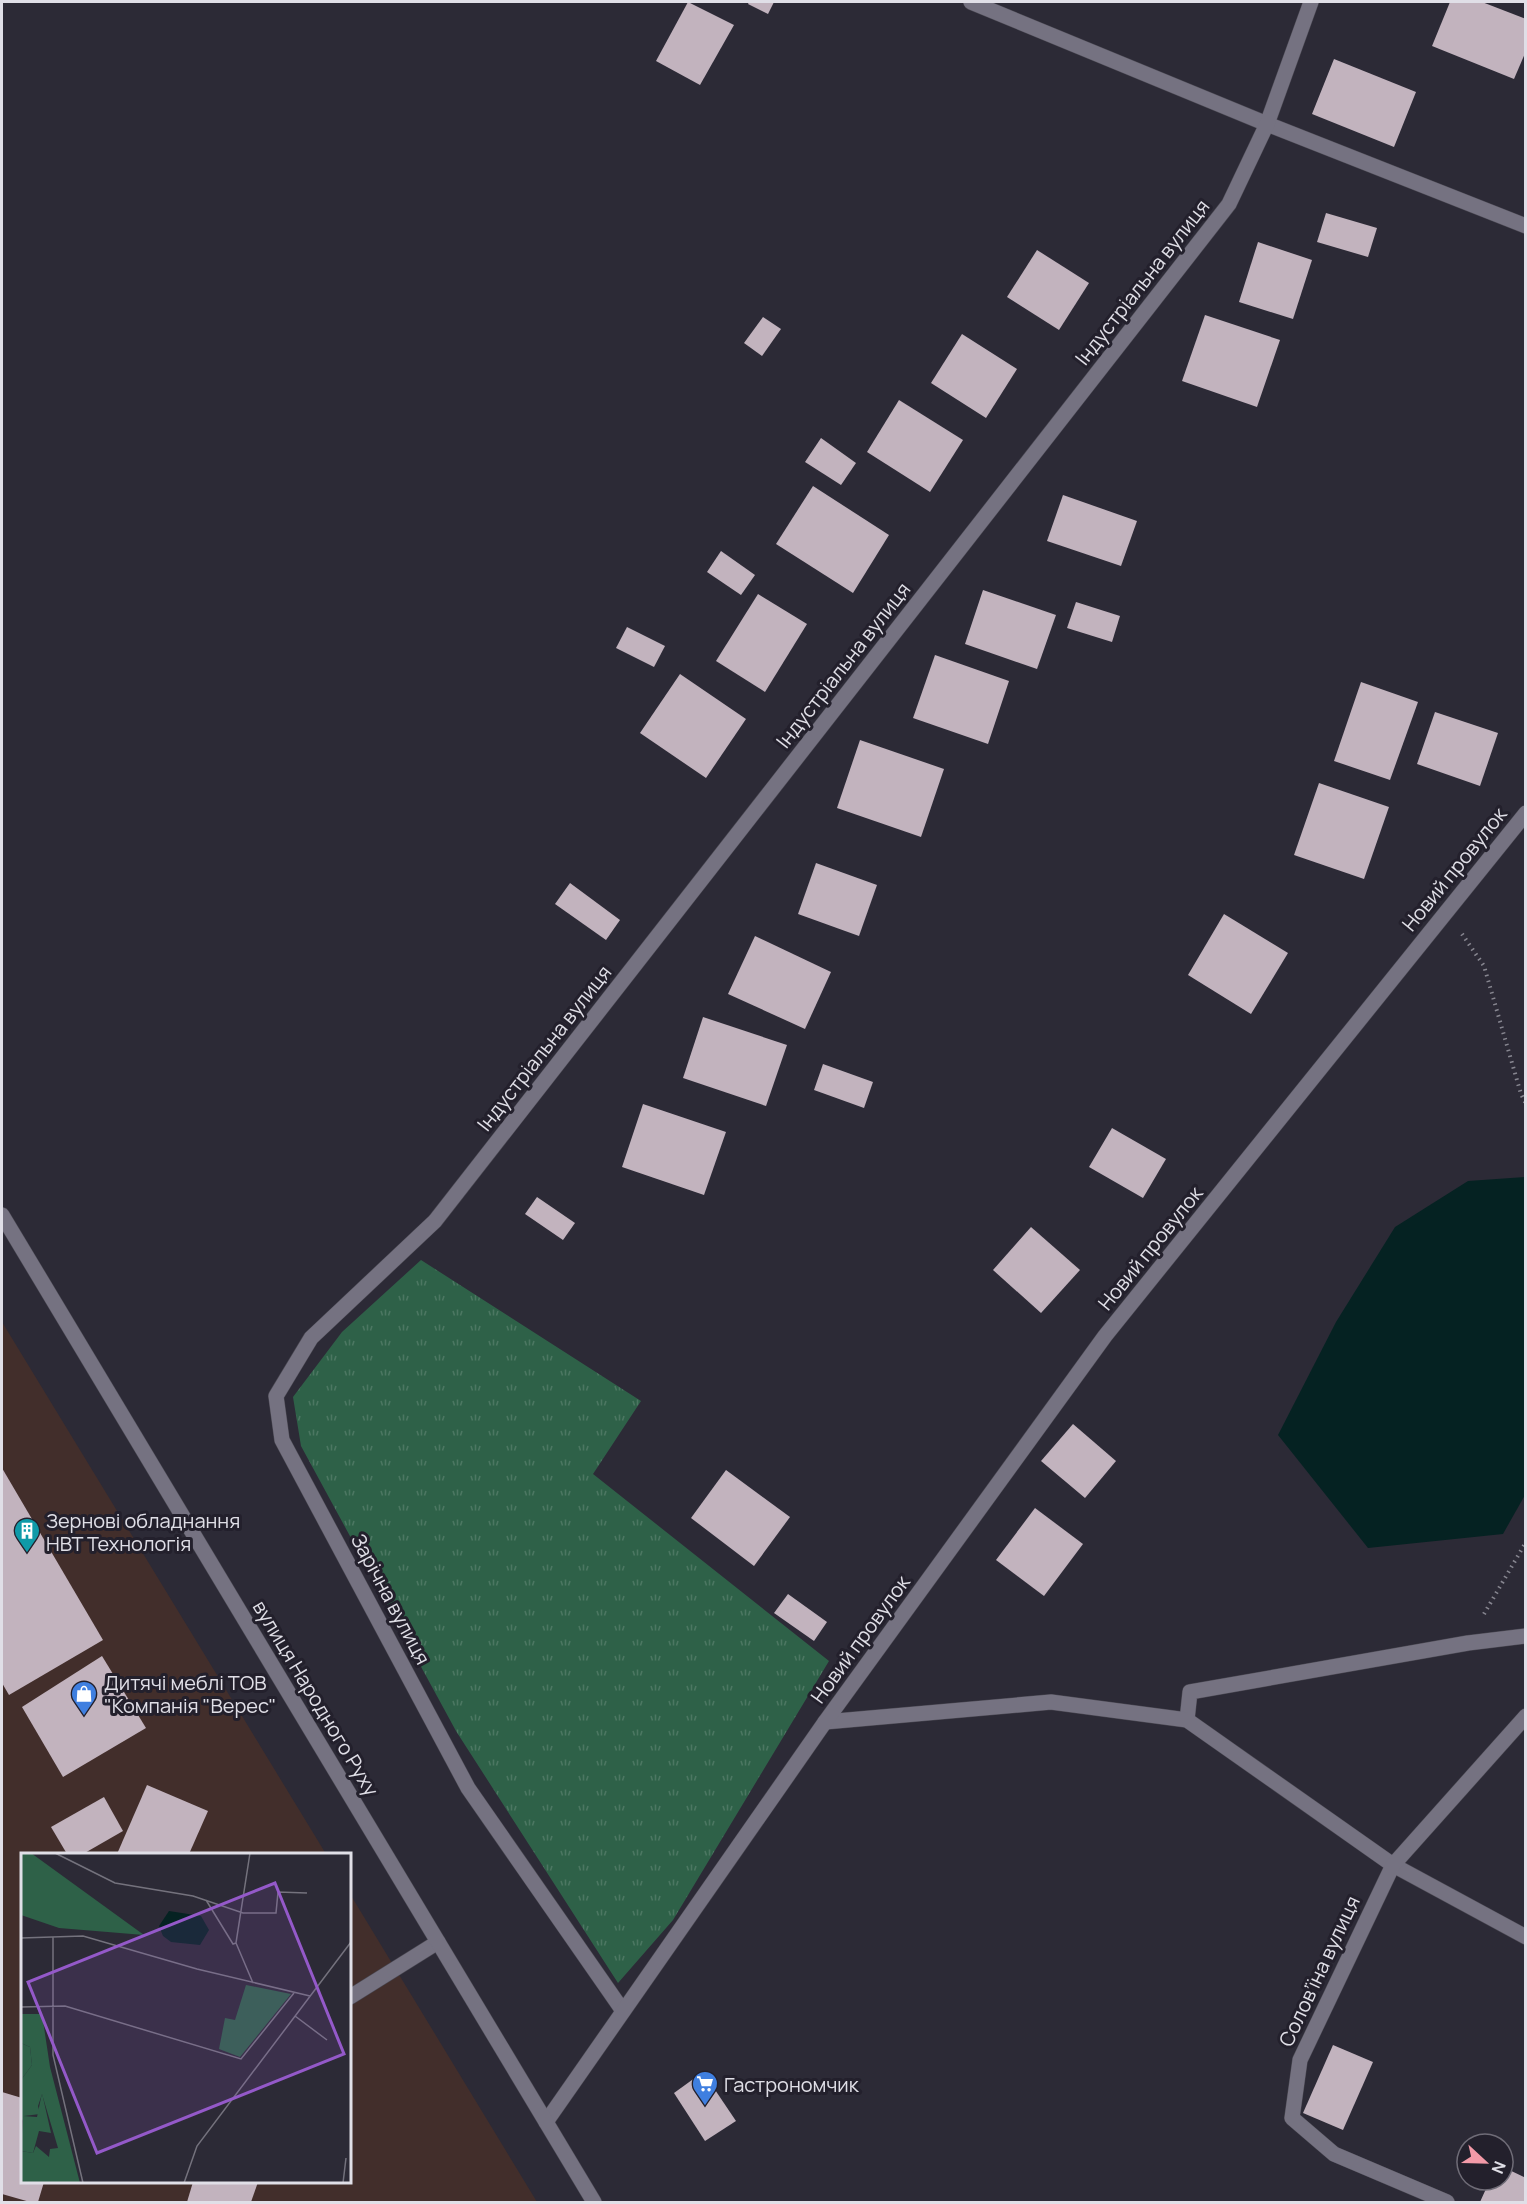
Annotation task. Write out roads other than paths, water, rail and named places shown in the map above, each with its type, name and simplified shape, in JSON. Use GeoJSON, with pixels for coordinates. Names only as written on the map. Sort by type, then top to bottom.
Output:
{"type":"FeatureCollection","features":[{"type":"Feature","properties":{"kind":"street"},"geometry":{"type":"LineString","coordinates":[[971,2],[1267,124],[1526,226]]}},
{"type":"Feature","properties":{"kind":"street"},"geometry":{"type":"LineString","coordinates":[[1267,124],[1311,2]]}},
{"type":"Feature","properties":{"kind":"street","name":"Індустріальна вулиця"},"geometry":{"type":"LineString","coordinates":[[435,1221],[1229,204],[1267,124]]}},
{"type":"Feature","properties":{"kind":"street","name":"Новий провулок"},"geometry":{"type":"LineString","coordinates":[[546,2122],[825,1722],[1106,1336],[1526,813]]}},
{"type":"Feature","properties":{"kind":"street","name":"вулиця Народного Руху"},"geometry":{"type":"LineString","coordinates":[[2,1215],[594,2202]]}},
{"type":"Feature","properties":{"kind":"street","name":"Зарічна вулиця"},"geometry":{"type":"LineString","coordinates":[[435,1221],[311,1338],[276,1396],[282,1440],[468,1788],[622,2012]]}},
{"type":"Feature","properties":{"kind":"street"},"geometry":{"type":"LineString","coordinates":[[1187,1720],[1190,1692],[1468,1643],[1526,1636]]}},
{"type":"Feature","properties":{"kind":"street"},"geometry":{"type":"LineString","coordinates":[[825,1722],[1052,1702],[1187,1720],[1393,1865],[1526,1937]]}},
{"type":"Feature","properties":{"kind":"street","name":"Соловʼїна вулиця"},"geometry":{"type":"LineString","coordinates":[[1447,2202],[1334,2154],[1292,2118],[1300,2060],[1393,1865],[1526,1716]]}},
{"type":"Feature","properties":{"kind":"street"},"geometry":{"type":"LineString","coordinates":[[351,1996],[438,1942]]}},
{"type":"Feature","properties":{"kind":"place","name":"Зернові обладнання НВТ Технологія"},"geometry":{"type":"Point","coordinates":[27,1554]}},
{"type":"Feature","properties":{"kind":"place","name":"Дитячі меблі ТОВ \"Компанія \"Верес\""},"geometry":{"type":"Point","coordinates":[84,1717]}},
{"type":"Feature","properties":{"kind":"place","name":"Гастрономчик"},"geometry":{"type":"Point","coordinates":[705,2107]}}]}
